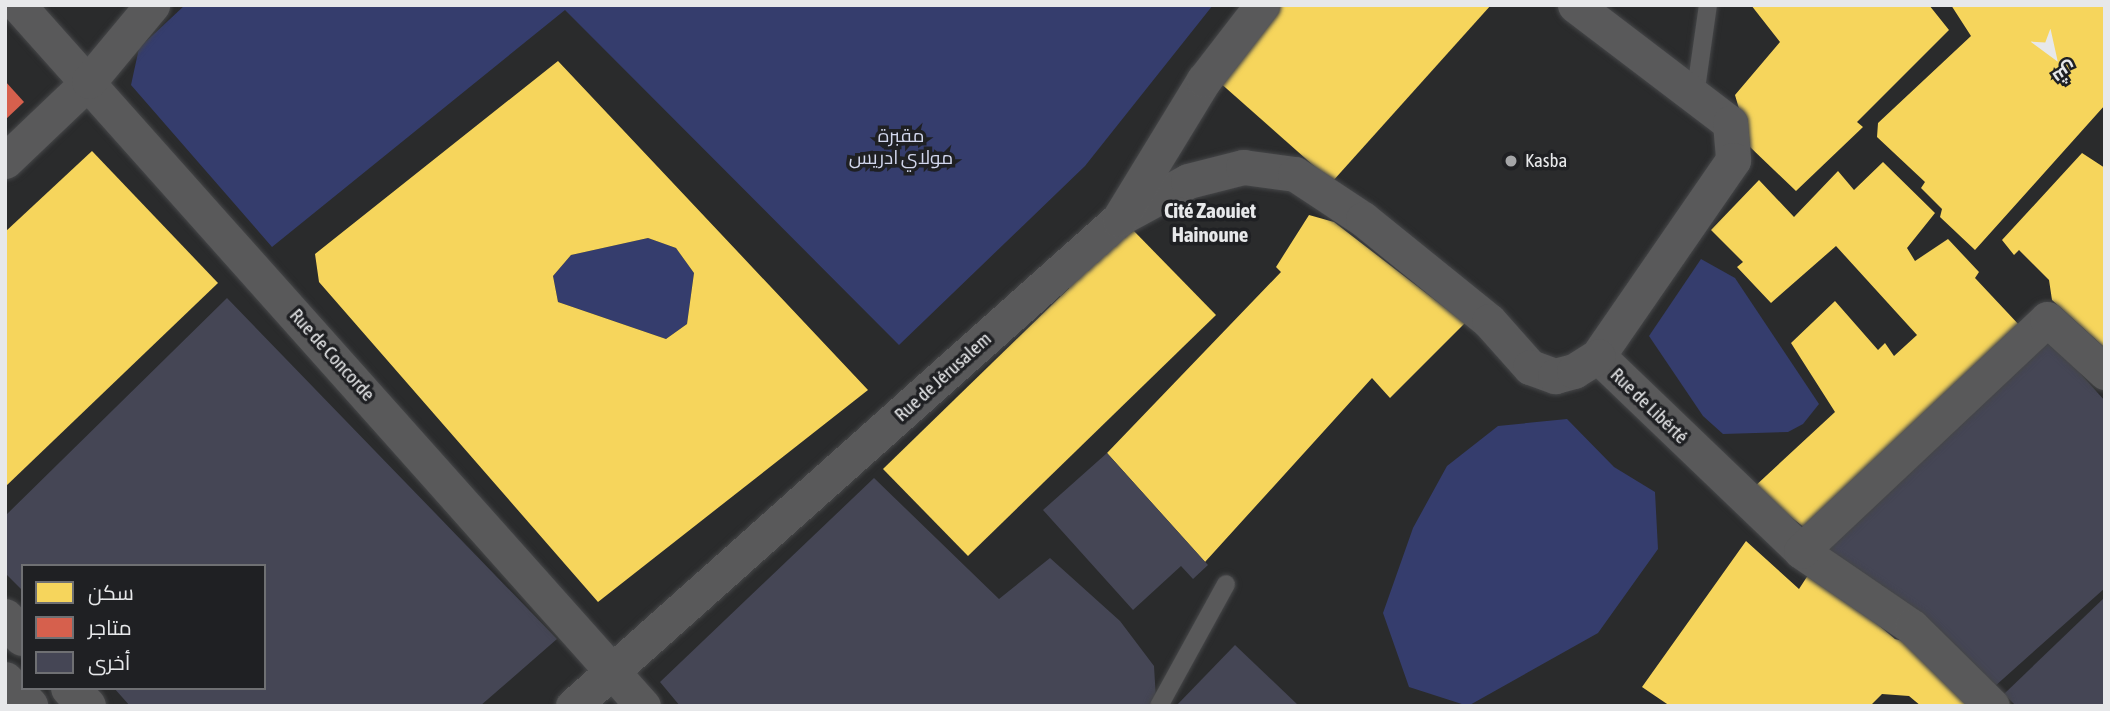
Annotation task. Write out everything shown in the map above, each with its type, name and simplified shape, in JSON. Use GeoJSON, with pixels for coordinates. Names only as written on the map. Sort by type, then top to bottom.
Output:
{"type":"FeatureCollection","features":[{"type":"Feature","properties":{"kind":"street","name":"Rue de Concorde"},"geometry":{"type":"LineString","coordinates":[[18,5],[89,81],[643,706]]}},
{"type":"Feature","properties":{"kind":"street"},"geometry":{"type":"LineString","coordinates":[[5,161],[89,81],[152,5]]}},
{"type":"Feature","properties":{"kind":"street","name":"Rue de Jérusalem"},"geometry":{"type":"LineString","coordinates":[[573,706],[1119,219],[1204,80],[1262,5]]}},
{"type":"Feature","properties":{"kind":"street","name":"Rue de Libérté"},"geometry":{"type":"LineString","coordinates":[[1575,5],[1730,123],[1733,160],[1598,356],[1801,551],[1912,627],[1992,706]]}},
{"type":"Feature","properties":{"kind":"street"},"geometry":{"type":"LineString","coordinates":[[1119,219],[1188,181],[1243,167],[1295,174],[1363,219],[1489,321],[1530,367],[1555,376],[1574,371],[1598,356]]}},
{"type":"Feature","properties":{"kind":"street"},"geometry":{"type":"LineString","coordinates":[[1801,551],[2047,319],[2105,372]]}},
{"type":"Feature","properties":{"kind":"street"},"geometry":{"type":"LineString","coordinates":[[5,618],[21,635]]}},
{"type":"Feature","properties":{"kind":"street"},"geometry":{"type":"LineString","coordinates":[[5,681],[29,706]]}},
{"type":"Feature","properties":{"kind":"street"},"geometry":{"type":"LineString","coordinates":[[72,690],[87,706]]}},
{"type":"Feature","properties":{"kind":"lane"},"geometry":{"type":"LineString","coordinates":[[1695,96],[1708,5]]}},
{"type":"Feature","properties":{"kind":"lane"},"geometry":{"type":"LineString","coordinates":[[1159,706],[1226,584]]}},
{"type":"Feature","properties":{"kind":"green space","name":"مقبرة مولاي ادريس"},"geometry":{"type":"Polygon","coordinates":[[[185,5],[1213,5],[1085,166],[899,345],[565,10],[272,247],[131,85],[139,48],[185,5]]]}},
{"type":"Feature","properties":{"kind":"green space"},"geometry":{"type":"Polygon","coordinates":[[[648,238],[676,248],[694,273],[687,324],[666,339],[558,302],[553,276],[571,255],[648,238]]]}},
{"type":"Feature","properties":{"kind":"green space"},"geometry":{"type":"Polygon","coordinates":[[[1701,259],[1735,278],[1819,404],[1803,424],[1788,432],[1723,434],[1703,416],[1649,336],[1701,259]]]}},
{"type":"Feature","properties":{"kind":"green space"},"geometry":{"type":"Polygon","coordinates":[[[1567,419],[1614,467],[1655,492],[1658,549],[1598,633],[1468,706],[1409,687],[1383,613],[1413,528],[1447,466],[1498,426],[1567,419]]]}},
{"type":"Feature","properties":{"kind":"building: سكن"},"geometry":{"type":"Polygon","coordinates":[[[1279,5],[1491,5],[1332,182],[1218,81],[1279,5]]]}},
{"type":"Feature","properties":{"kind":"building: سكن"},"geometry":{"type":"Polygon","coordinates":[[[1751,5],[1929,5],[1949,30],[1857,122],[1863,127],[1796,191],[1750,147],[1735,95],[1780,42],[1751,5]]]}},
{"type":"Feature","properties":{"kind":"building: سكن"},"geometry":{"type":"Polygon","coordinates":[[[1951,5],[2105,5],[2105,105],[1975,250],[1940,217],[1942,209],[1921,188],[1925,182],[1877,137],[1878,123],[1971,36],[1951,5]]]}},
{"type":"Feature","properties":{"kind":"building: سكن"},"geometry":{"type":"Polygon","coordinates":[[[558,61],[868,390],[598,602],[319,282],[315,254],[558,61]],[[648,238],[571,255],[553,276],[558,302],[666,339],[687,324],[694,273],[676,248],[648,238]]]}},
{"type":"Feature","properties":{"kind":"building: سكن"},"geometry":{"type":"Polygon","coordinates":[[[92,151],[218,283],[5,487],[5,232],[92,151]]]}},
{"type":"Feature","properties":{"kind":"building: سكن"},"geometry":{"type":"Polygon","coordinates":[[[2082,153],[2105,168],[2105,348],[2052,300],[2049,280],[2019,250],[2014,255],[2002,240],[2082,153]]]}},
{"type":"Feature","properties":{"kind":"building: سكن"},"geometry":{"type":"Polygon","coordinates":[[[1883,162],[1935,213],[1907,248],[1915,261],[1948,239],[1979,272],[1975,278],[2021,327],[1805,528],[1753,488],[1835,412],[1791,343],[1835,301],[1878,350],[1885,343],[1894,356],[1917,335],[1836,246],[1771,303],[1737,267],[1743,262],[1711,230],[1759,180],[1794,217],[1838,171],[1854,190],[1883,162]]]}},
{"type":"Feature","properties":{"kind":"building: سكن"},"geometry":{"type":"Polygon","coordinates":[[[1309,215],[1334,222],[1465,323],[1390,398],[1372,378],[1205,562],[1107,453],[1281,272],[1276,267],[1309,215]]]}},
{"type":"Feature","properties":{"kind":"building: سكن"},"geometry":{"type":"Polygon","coordinates":[[[1131,228],[1216,315],[968,556],[883,469],[1131,228]]]}},
{"type":"Feature","properties":{"kind":"building: سكن"},"geometry":{"type":"Polygon","coordinates":[[[1746,541],[1799,589],[1812,569],[1895,639],[1919,645],[1983,706],[1921,706],[1909,696],[1882,694],[1870,706],[1670,706],[1642,687],[1746,541]]]}},
{"type":"Feature","properties":{"kind":"building: متاجر"},"geometry":{"type":"Polygon","coordinates":[[[5,81],[24,102],[5,120],[5,81]]]}},
{"type":"Feature","properties":{"kind":"building: أخرى"},"geometry":{"type":"Polygon","coordinates":[[[227,298],[557,639],[480,706],[130,706],[116,690],[266,690],[266,564],[21,564],[21,589],[5,573],[5,516],[227,298]]]}},
{"type":"Feature","properties":{"kind":"building: أخرى"},"geometry":{"type":"Polygon","coordinates":[[[2033,343],[2053,343],[2105,401],[2105,588],[1994,687],[1882,585],[1873,591],[1819,550],[2033,343]]]}},
{"type":"Feature","properties":{"kind":"building: أخرى"},"geometry":{"type":"Polygon","coordinates":[[[1107,453],[1208,565],[1193,579],[1181,566],[1133,610],[1043,510],[1107,453]]]}},
{"type":"Feature","properties":{"kind":"building: أخرى"},"geometry":{"type":"Polygon","coordinates":[[[874,478],[999,599],[1050,558],[1120,621],[1154,666],[1156,699],[1149,706],[680,706],[660,682],[874,478]]]}},
{"type":"Feature","properties":{"kind":"building: أخرى"},"geometry":{"type":"Polygon","coordinates":[[[2105,597],[2105,706],[2016,706],[2004,694],[2105,597]]]}},
{"type":"Feature","properties":{"kind":"building: أخرى"},"geometry":{"type":"Polygon","coordinates":[[[1235,645],[1299,706],[1176,706],[1235,645]]]}},
{"type":"Feature","properties":{"kind":"place","name":"Kasba"},"geometry":{"type":"Point","coordinates":[1511,161]}},
{"type":"Feature","properties":{"kind":"district","name":"Cité Zaouiet Hainoune"},"geometry":{"type":"Point","coordinates":[1210,222]}}]}
